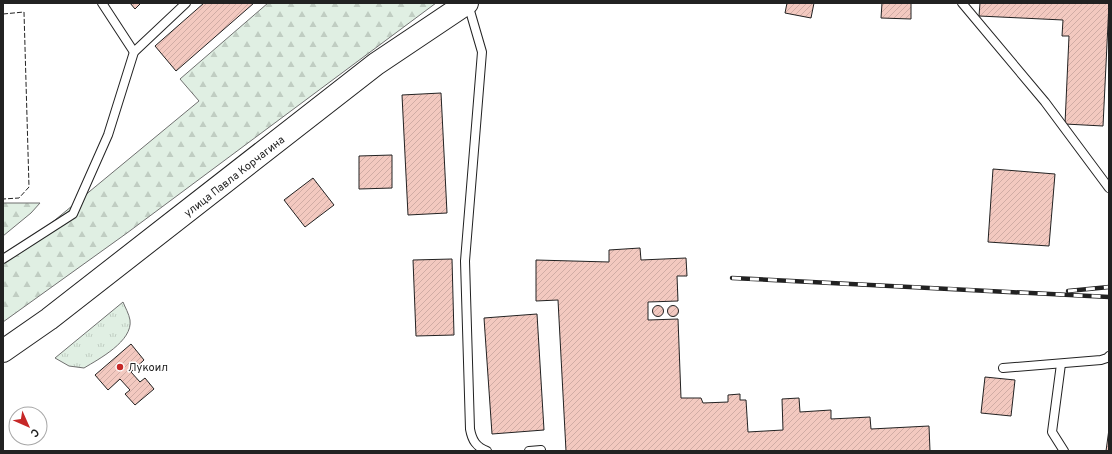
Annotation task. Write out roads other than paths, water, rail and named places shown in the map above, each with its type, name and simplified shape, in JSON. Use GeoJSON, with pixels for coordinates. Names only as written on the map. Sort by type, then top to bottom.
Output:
{"type":"FeatureCollection","features":[{"type":"Feature","properties":{"kind":"main road","name":"улица Павла Корчагина"},"geometry":{"type":"LineString","coordinates":[[3,351],[56,314],[376,64],[467,3]]}},
{"type":"Feature","properties":{"kind":"lane"},"geometry":{"type":"LineString","coordinates":[[102,3],[134,52]]}},
{"type":"Feature","properties":{"kind":"lane"},"geometry":{"type":"LineString","coordinates":[[3,259],[73,214],[108,135],[134,52],[186,3]]}},
{"type":"Feature","properties":{"kind":"lane"},"geometry":{"type":"LineString","coordinates":[[467,3],[482,52],[465,261],[470,429],[471,438],[473,441],[482,449],[487,451]]}},
{"type":"Feature","properties":{"kind":"lane"},"geometry":{"type":"LineString","coordinates":[[962,3],[1045,102],[1109,188]]}},
{"type":"Feature","properties":{"kind":"lane"},"geometry":{"type":"LineString","coordinates":[[1003,368],[1101,360],[1109,356]]}},
{"type":"Feature","properties":{"kind":"lane"},"geometry":{"type":"LineString","coordinates":[[1061,364],[1052,432],[1064,451]]}},
{"type":"Feature","properties":{"kind":"lane"},"geometry":{"type":"LineString","coordinates":[[529,451],[541,450]]}},
{"type":"Feature","properties":{"kind":"railway"},"geometry":{"type":"LineString","coordinates":[[732,278],[1109,297]]}},
{"type":"Feature","properties":{"kind":"railway"},"geometry":{"type":"LineString","coordinates":[[1068,291],[1109,287]]}},
{"type":"Feature","properties":{"kind":"place","name":"Лукоил"},"geometry":{"type":"Point","coordinates":[120,367]}}]}
